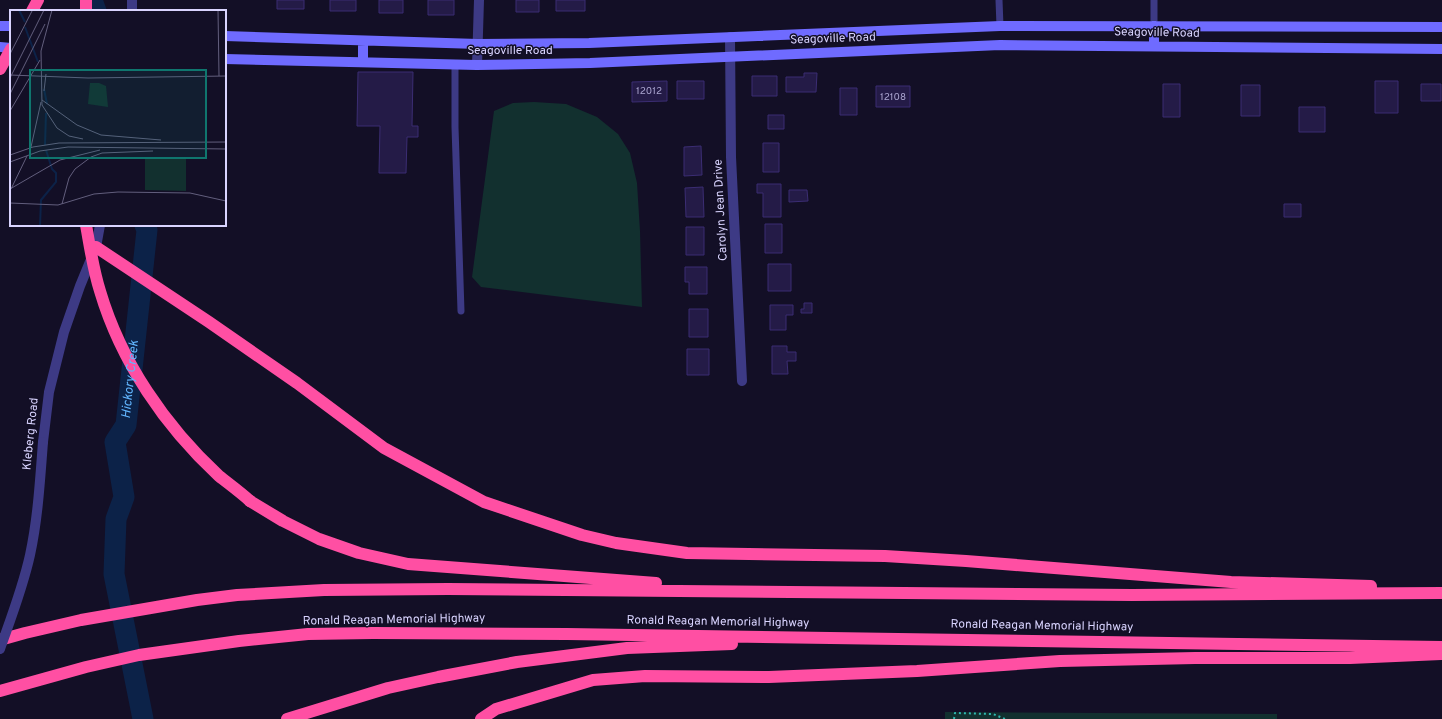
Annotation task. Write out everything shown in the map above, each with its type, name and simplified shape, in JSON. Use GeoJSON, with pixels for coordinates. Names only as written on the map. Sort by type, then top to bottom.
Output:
{"type":"FeatureCollection","features":[{"type":"Feature","properties":{"kind":"highway"},"geometry":{"type":"LineString","coordinates":[[0,69],[10,50]]}},
{"type":"Feature","properties":{"kind":"highway"},"geometry":{"type":"LineString","coordinates":[[86,226],[90,252],[100,291],[113,326],[128,359],[146,390],[168,421],[193,450],[220,476],[250,501],[283,521],[319,539],[359,553],[408,564],[581,578],[821,592]]}},
{"type":"Feature","properties":{"kind":"highway"},"geometry":{"type":"LineString","coordinates":[[96,247],[209,322],[313,395],[384,448],[484,502],[582,535],[616,543],[687,553],[885,556],[1231,582],[1442,589]]}},
{"type":"Feature","properties":{"kind":"highway"},"geometry":{"type":"LineString","coordinates":[[0,640],[81,620],[133,610],[237,595],[324,590],[376,589],[1132,595],[1442,593]]}},
{"type":"Feature","properties":{"kind":"highway","name":"Ronald Reagan Memorial Highway"},"geometry":{"type":"LineString","coordinates":[[0,691],[86,667],[139,655],[239,641],[308,634],[567,634],[1442,647]]}},
{"type":"Feature","properties":{"kind":"highway"},"geometry":{"type":"LineString","coordinates":[[287,719],[339,702],[402,685],[484,668],[563,656],[655,646],[938,639]]}},
{"type":"Feature","properties":{"kind":"highway"},"geometry":{"type":"LineString","coordinates":[[480,719],[496,709],[593,680],[645,676],[769,677],[917,671],[1060,661],[1195,658],[1350,658],[1442,654]]}},
{"type":"Feature","properties":{"kind":"main road","name":"Seagoville Road"},"geometry":{"type":"LineString","coordinates":[[226,36],[478,44],[589,42],[1000,26],[1442,27]]}},
{"type":"Feature","properties":{"kind":"main road"},"geometry":{"type":"LineString","coordinates":[[1000,26],[1000,45]]}},
{"type":"Feature","properties":{"kind":"main road"},"geometry":{"type":"LineString","coordinates":[[1154,26],[1154,46]]}},
{"type":"Feature","properties":{"kind":"main road"},"geometry":{"type":"LineString","coordinates":[[363,41],[363,62]]}},
{"type":"Feature","properties":{"kind":"main road","name":"Seagoville Road"},"geometry":{"type":"LineString","coordinates":[[226,59],[477,65],[590,63],[1000,45],[1442,49]]}},
{"type":"Feature","properties":{"kind":"street"},"geometry":{"type":"LineString","coordinates":[[477,65],[479,0]]}},
{"type":"Feature","properties":{"kind":"street","name":"Carolyn Jean Drive"},"geometry":{"type":"LineString","coordinates":[[730,37],[732,157],[742,381]]}},
{"type":"Feature","properties":{"kind":"street","name":"Kleberg Road"},"geometry":{"type":"LineString","coordinates":[[0,649],[15,609],[30,556],[38,507],[43,442],[49,392],[64,332],[80,286],[96,247],[100,226]]}},
{"type":"Feature","properties":{"kind":"lane"},"geometry":{"type":"LineString","coordinates":[[999,0],[1000,26]]}},
{"type":"Feature","properties":{"kind":"lane"},"geometry":{"type":"LineString","coordinates":[[1154,0],[1154,26]]}},
{"type":"Feature","properties":{"kind":"lane"},"geometry":{"type":"LineString","coordinates":[[455,64],[455,127],[461,311]]}},
{"type":"Feature","properties":{"kind":"path"},"geometry":{"type":"LineString","coordinates":[[954,719],[955,713],[993,714],[1005,719]]}},
{"type":"Feature","properties":{"kind":"green space"},"geometry":{"type":"Polygon","coordinates":[[[534,102],[566,104],[597,117],[618,134],[630,153],[637,183],[642,307],[481,287],[472,277],[494,111],[513,103],[534,102]]]}},
{"type":"Feature","properties":{"kind":"green space"},"geometry":{"type":"Polygon","coordinates":[[[945,712],[1277,714],[1277,719],[945,719],[945,712]]]}},
{"type":"Feature","properties":{"kind":"building"},"geometry":{"type":"Polygon","coordinates":[[[277,0],[304,0],[304,9],[277,9],[277,0]]]}},
{"type":"Feature","properties":{"kind":"building"},"geometry":{"type":"Polygon","coordinates":[[[330,0],[356,0],[356,11],[330,11],[330,0]]]}},
{"type":"Feature","properties":{"kind":"building"},"geometry":{"type":"Polygon","coordinates":[[[379,0],[403,0],[403,13],[379,13],[379,0]]]}},
{"type":"Feature","properties":{"kind":"building"},"geometry":{"type":"Polygon","coordinates":[[[428,0],[454,0],[454,15],[428,15],[428,0]]]}},
{"type":"Feature","properties":{"kind":"building"},"geometry":{"type":"Polygon","coordinates":[[[516,0],[539,0],[539,12],[516,12],[516,0]]]}},
{"type":"Feature","properties":{"kind":"building"},"geometry":{"type":"Polygon","coordinates":[[[556,0],[585,0],[585,11],[556,11],[556,0]]]}},
{"type":"Feature","properties":{"kind":"building"},"geometry":{"type":"Polygon","coordinates":[[[358,72],[413,72],[412,126],[418,126],[418,137],[407,137],[406,173],[379,173],[380,126],[357,126],[358,72]]]}},
{"type":"Feature","properties":{"kind":"building"},"geometry":{"type":"Polygon","coordinates":[[[804,73],[817,73],[816,92],[786,92],[786,77],[804,77],[804,73]]]}},
{"type":"Feature","properties":{"kind":"building"},"geometry":{"type":"Polygon","coordinates":[[[752,76],[777,76],[777,96],[752,96],[752,76]]]}},
{"type":"Feature","properties":{"kind":"building"},"geometry":{"type":"Polygon","coordinates":[[[667,81],[667,101],[632,102],[632,82],[667,81]]]}},
{"type":"Feature","properties":{"kind":"building"},"geometry":{"type":"Polygon","coordinates":[[[677,81],[704,81],[704,99],[677,99],[677,81]]]}},
{"type":"Feature","properties":{"kind":"building"},"geometry":{"type":"Polygon","coordinates":[[[1375,81],[1398,81],[1398,113],[1375,113],[1375,81]]]}},
{"type":"Feature","properties":{"kind":"building"},"geometry":{"type":"Polygon","coordinates":[[[1163,84],[1180,84],[1180,117],[1163,117],[1163,84]]]}},
{"type":"Feature","properties":{"kind":"building"},"geometry":{"type":"Polygon","coordinates":[[[1421,84],[1441,84],[1441,101],[1421,101],[1421,84]]]}},
{"type":"Feature","properties":{"kind":"building"},"geometry":{"type":"Polygon","coordinates":[[[1241,85],[1260,85],[1260,116],[1241,116],[1241,85]]]}},
{"type":"Feature","properties":{"kind":"building"},"geometry":{"type":"Polygon","coordinates":[[[876,86],[910,86],[910,107],[876,107],[876,86]]]}},
{"type":"Feature","properties":{"kind":"building"},"geometry":{"type":"Polygon","coordinates":[[[840,88],[857,88],[857,115],[840,115],[840,88]]]}},
{"type":"Feature","properties":{"kind":"building"},"geometry":{"type":"Polygon","coordinates":[[[1299,107],[1325,107],[1325,132],[1299,132],[1299,107]]]}},
{"type":"Feature","properties":{"kind":"building"},"geometry":{"type":"Polygon","coordinates":[[[768,115],[784,115],[784,129],[768,129],[768,115]]]}},
{"type":"Feature","properties":{"kind":"building"},"geometry":{"type":"Polygon","coordinates":[[[763,143],[779,143],[779,172],[763,172],[763,143]]]}},
{"type":"Feature","properties":{"kind":"building"},"geometry":{"type":"Polygon","coordinates":[[[701,146],[702,175],[684,176],[684,147],[701,146]]]}},
{"type":"Feature","properties":{"kind":"building"},"geometry":{"type":"Polygon","coordinates":[[[757,184],[781,184],[781,217],[763,217],[763,193],[757,193],[757,184]]]}},
{"type":"Feature","properties":{"kind":"building"},"geometry":{"type":"Polygon","coordinates":[[[703,187],[704,217],[686,217],[685,188],[703,187]]]}},
{"type":"Feature","properties":{"kind":"building"},"geometry":{"type":"Polygon","coordinates":[[[789,190],[807,190],[808,201],[789,202],[789,190]]]}},
{"type":"Feature","properties":{"kind":"building"},"geometry":{"type":"Polygon","coordinates":[[[1284,204],[1301,204],[1301,217],[1284,217],[1284,204]]]}},
{"type":"Feature","properties":{"kind":"building"},"geometry":{"type":"Polygon","coordinates":[[[765,224],[782,224],[782,253],[765,253],[765,224]]]}},
{"type":"Feature","properties":{"kind":"building"},"geometry":{"type":"Polygon","coordinates":[[[686,227],[704,227],[704,255],[686,255],[686,227]]]}},
{"type":"Feature","properties":{"kind":"building"},"geometry":{"type":"Polygon","coordinates":[[[768,264],[791,264],[791,291],[768,291],[768,264]]]}},
{"type":"Feature","properties":{"kind":"building"},"geometry":{"type":"Polygon","coordinates":[[[685,267],[707,267],[707,294],[689,294],[689,282],[685,282],[685,267]]]}},
{"type":"Feature","properties":{"kind":"building"},"geometry":{"type":"Polygon","coordinates":[[[804,303],[812,303],[812,313],[801,313],[801,309],[804,309],[804,303]]]}},
{"type":"Feature","properties":{"kind":"building"},"geometry":{"type":"Polygon","coordinates":[[[770,305],[793,305],[793,315],[786,315],[786,330],[770,330],[770,305]]]}},
{"type":"Feature","properties":{"kind":"building"},"geometry":{"type":"Polygon","coordinates":[[[689,309],[708,309],[708,337],[689,337],[689,309]]]}},
{"type":"Feature","properties":{"kind":"building"},"geometry":{"type":"Polygon","coordinates":[[[772,346],[787,346],[787,352],[796,352],[796,361],[787,361],[788,374],[772,374],[772,346]]]}},
{"type":"Feature","properties":{"kind":"building"},"geometry":{"type":"Polygon","coordinates":[[[687,349],[709,349],[709,375],[687,375],[687,349]]]}},
{"type":"Feature","properties":{"kind":"waterway","name":"Hickory Creek"},"geometry":{"type":"LineString","coordinates":[[92,0],[96,10]]}},
{"type":"Feature","properties":{"kind":"waterway","name":"Hickory Creek"},"geometry":{"type":"LineString","coordinates":[[143,719],[114,574],[116,519],[124,497],[115,442],[126,425],[147,230],[145,226]]}}]}
